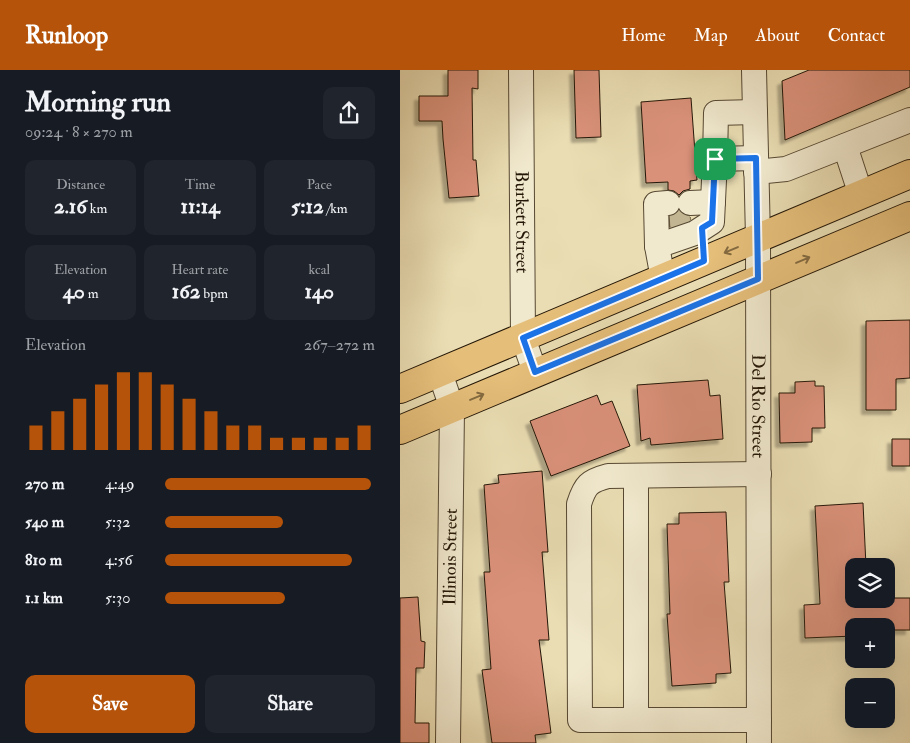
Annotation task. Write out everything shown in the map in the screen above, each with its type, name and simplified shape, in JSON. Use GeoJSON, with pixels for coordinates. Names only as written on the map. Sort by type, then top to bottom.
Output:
{"type":"FeatureCollection","features":[{"type":"Feature","properties":{"kind":"main road"},"geometry":{"type":"LineString","coordinates":[[400,389],[910,174]]}},
{"type":"Feature","properties":{"kind":"main road"},"geometry":{"type":"LineString","coordinates":[[400,430],[910,216]]}},
{"type":"Feature","properties":{"kind":"street","name":"Burkett Street"},"geometry":{"type":"LineString","coordinates":[[522,70],[523,338],[535,372]]}},
{"type":"Feature","properties":{"kind":"street","name":"Del Rio Street"},"geometry":{"type":"LineString","coordinates":[[754,70],[758,279],[748,475],[759,732]]}},
{"type":"Feature","properties":{"kind":"street"},"geometry":{"type":"LineString","coordinates":[[657,246],[688,215],[715,159],[716,113],[755,112]]}},
{"type":"Feature","properties":{"kind":"street"},"geometry":{"type":"LineString","coordinates":[[715,159],[786,169],[910,120]]}},
{"type":"Feature","properties":{"kind":"street"},"geometry":{"type":"LineString","coordinates":[[845,146],[861,195]]}},
{"type":"Feature","properties":{"kind":"street"},"geometry":{"type":"LineString","coordinates":[[657,246],[695,232],[688,215]]}},
{"type":"Feature","properties":{"kind":"street"},"geometry":{"type":"LineString","coordinates":[[688,215],[704,261]]}},
{"type":"Feature","properties":{"kind":"street"},"geometry":{"type":"LineString","coordinates":[[657,246],[663,279]]}},
{"type":"Feature","properties":{"kind":"street","name":"Illinois Street"},"geometry":{"type":"LineString","coordinates":[[440,372],[452,408],[448,743]]}},
{"type":"Feature","properties":{"kind":"street"},"geometry":{"type":"LineString","coordinates":[[748,475],[608,476],[587,485],[579,504],[580,720],[636,720],[759,732]]}},
{"type":"Feature","properties":{"kind":"street"},"geometry":{"type":"LineString","coordinates":[[636,476],[636,720]]}},
{"type":"Feature","properties":{"kind":"building"},"geometry":{"type":"Polygon","coordinates":[[[448,70],[478,70],[478,89],[472,88],[473,160],[476,160],[479,196],[449,198],[442,121],[419,121],[419,96],[448,96],[448,70]]]}},
{"type":"Feature","properties":{"kind":"building"},"geometry":{"type":"Polygon","coordinates":[[[574,70],[599,70],[601,137],[576,138],[574,70]]]}},
{"type":"Feature","properties":{"kind":"building"},"geometry":{"type":"Polygon","coordinates":[[[809,70],[910,70],[910,87],[785,140],[782,81],[809,70]]]}},
{"type":"Feature","properties":{"kind":"building"},"geometry":{"type":"Polygon","coordinates":[[[691,98],[697,180],[690,181],[690,189],[683,191],[679,195],[674,191],[668,190],[668,182],[646,183],[641,102],[691,98]]]}},
{"type":"Feature","properties":{"kind":"building"},"geometry":{"type":"Polygon","coordinates":[[[679,211],[690,217],[690,220],[670,227],[670,216],[679,211]]]}},
{"type":"Feature","properties":{"kind":"building"},"geometry":{"type":"Polygon","coordinates":[[[910,320],[910,378],[896,379],[896,410],[866,410],[866,321],[910,320]]]}},
{"type":"Feature","properties":{"kind":"building"},"geometry":{"type":"Polygon","coordinates":[[[708,380],[710,396],[720,395],[723,439],[651,445],[650,438],[641,441],[637,385],[708,380]]]}},
{"type":"Feature","properties":{"kind":"building"},"geometry":{"type":"Polygon","coordinates":[[[815,381],[815,386],[824,386],[825,428],[812,428],[812,442],[780,443],[779,393],[795,393],[795,382],[815,381]]]}},
{"type":"Feature","properties":{"kind":"building"},"geometry":{"type":"Polygon","coordinates":[[[597,395],[601,405],[612,401],[630,446],[551,476],[530,421],[597,395]]]}},
{"type":"Feature","properties":{"kind":"building"},"geometry":{"type":"Polygon","coordinates":[[[892,439],[910,439],[910,466],[892,466],[892,439]]]}},
{"type":"Feature","properties":{"kind":"building"},"geometry":{"type":"Polygon","coordinates":[[[542,471],[548,552],[542,552],[549,640],[539,640],[551,733],[535,735],[536,743],[492,743],[482,670],[491,669],[484,572],[490,572],[484,485],[499,483],[498,475],[542,471]]]}},
{"type":"Feature","properties":{"kind":"building"},"geometry":{"type":"Polygon","coordinates":[[[863,503],[866,558],[845,558],[845,608],[895,608],[895,598],[910,598],[910,630],[895,630],[895,618],[845,618],[845,636],[805,638],[804,605],[820,604],[815,506],[863,503]]]}},
{"type":"Feature","properties":{"kind":"building"},"geometry":{"type":"Polygon","coordinates":[[[726,512],[729,582],[724,582],[731,673],[716,674],[716,683],[672,686],[667,614],[670,614],[667,524],[679,524],[679,513],[726,512]]]}},
{"type":"Feature","properties":{"kind":"building"},"geometry":{"type":"Polygon","coordinates":[[[418,597],[421,641],[425,642],[424,668],[416,668],[415,723],[429,723],[429,743],[400,743],[400,598],[418,597]]]}},
{"type":"Feature","properties":{"kind":"tunnel"},"geometry":{"type":"LineString","coordinates":[[670,221],[690,220]]}},
{"type":"Feature","properties":{"kind":"route"},"geometry":{"type":"LineString","coordinates":[[756,158],[758,279],[535,372],[523,338],[704,261],[702,228],[712,222],[715,159],[756,158]]}}]}
